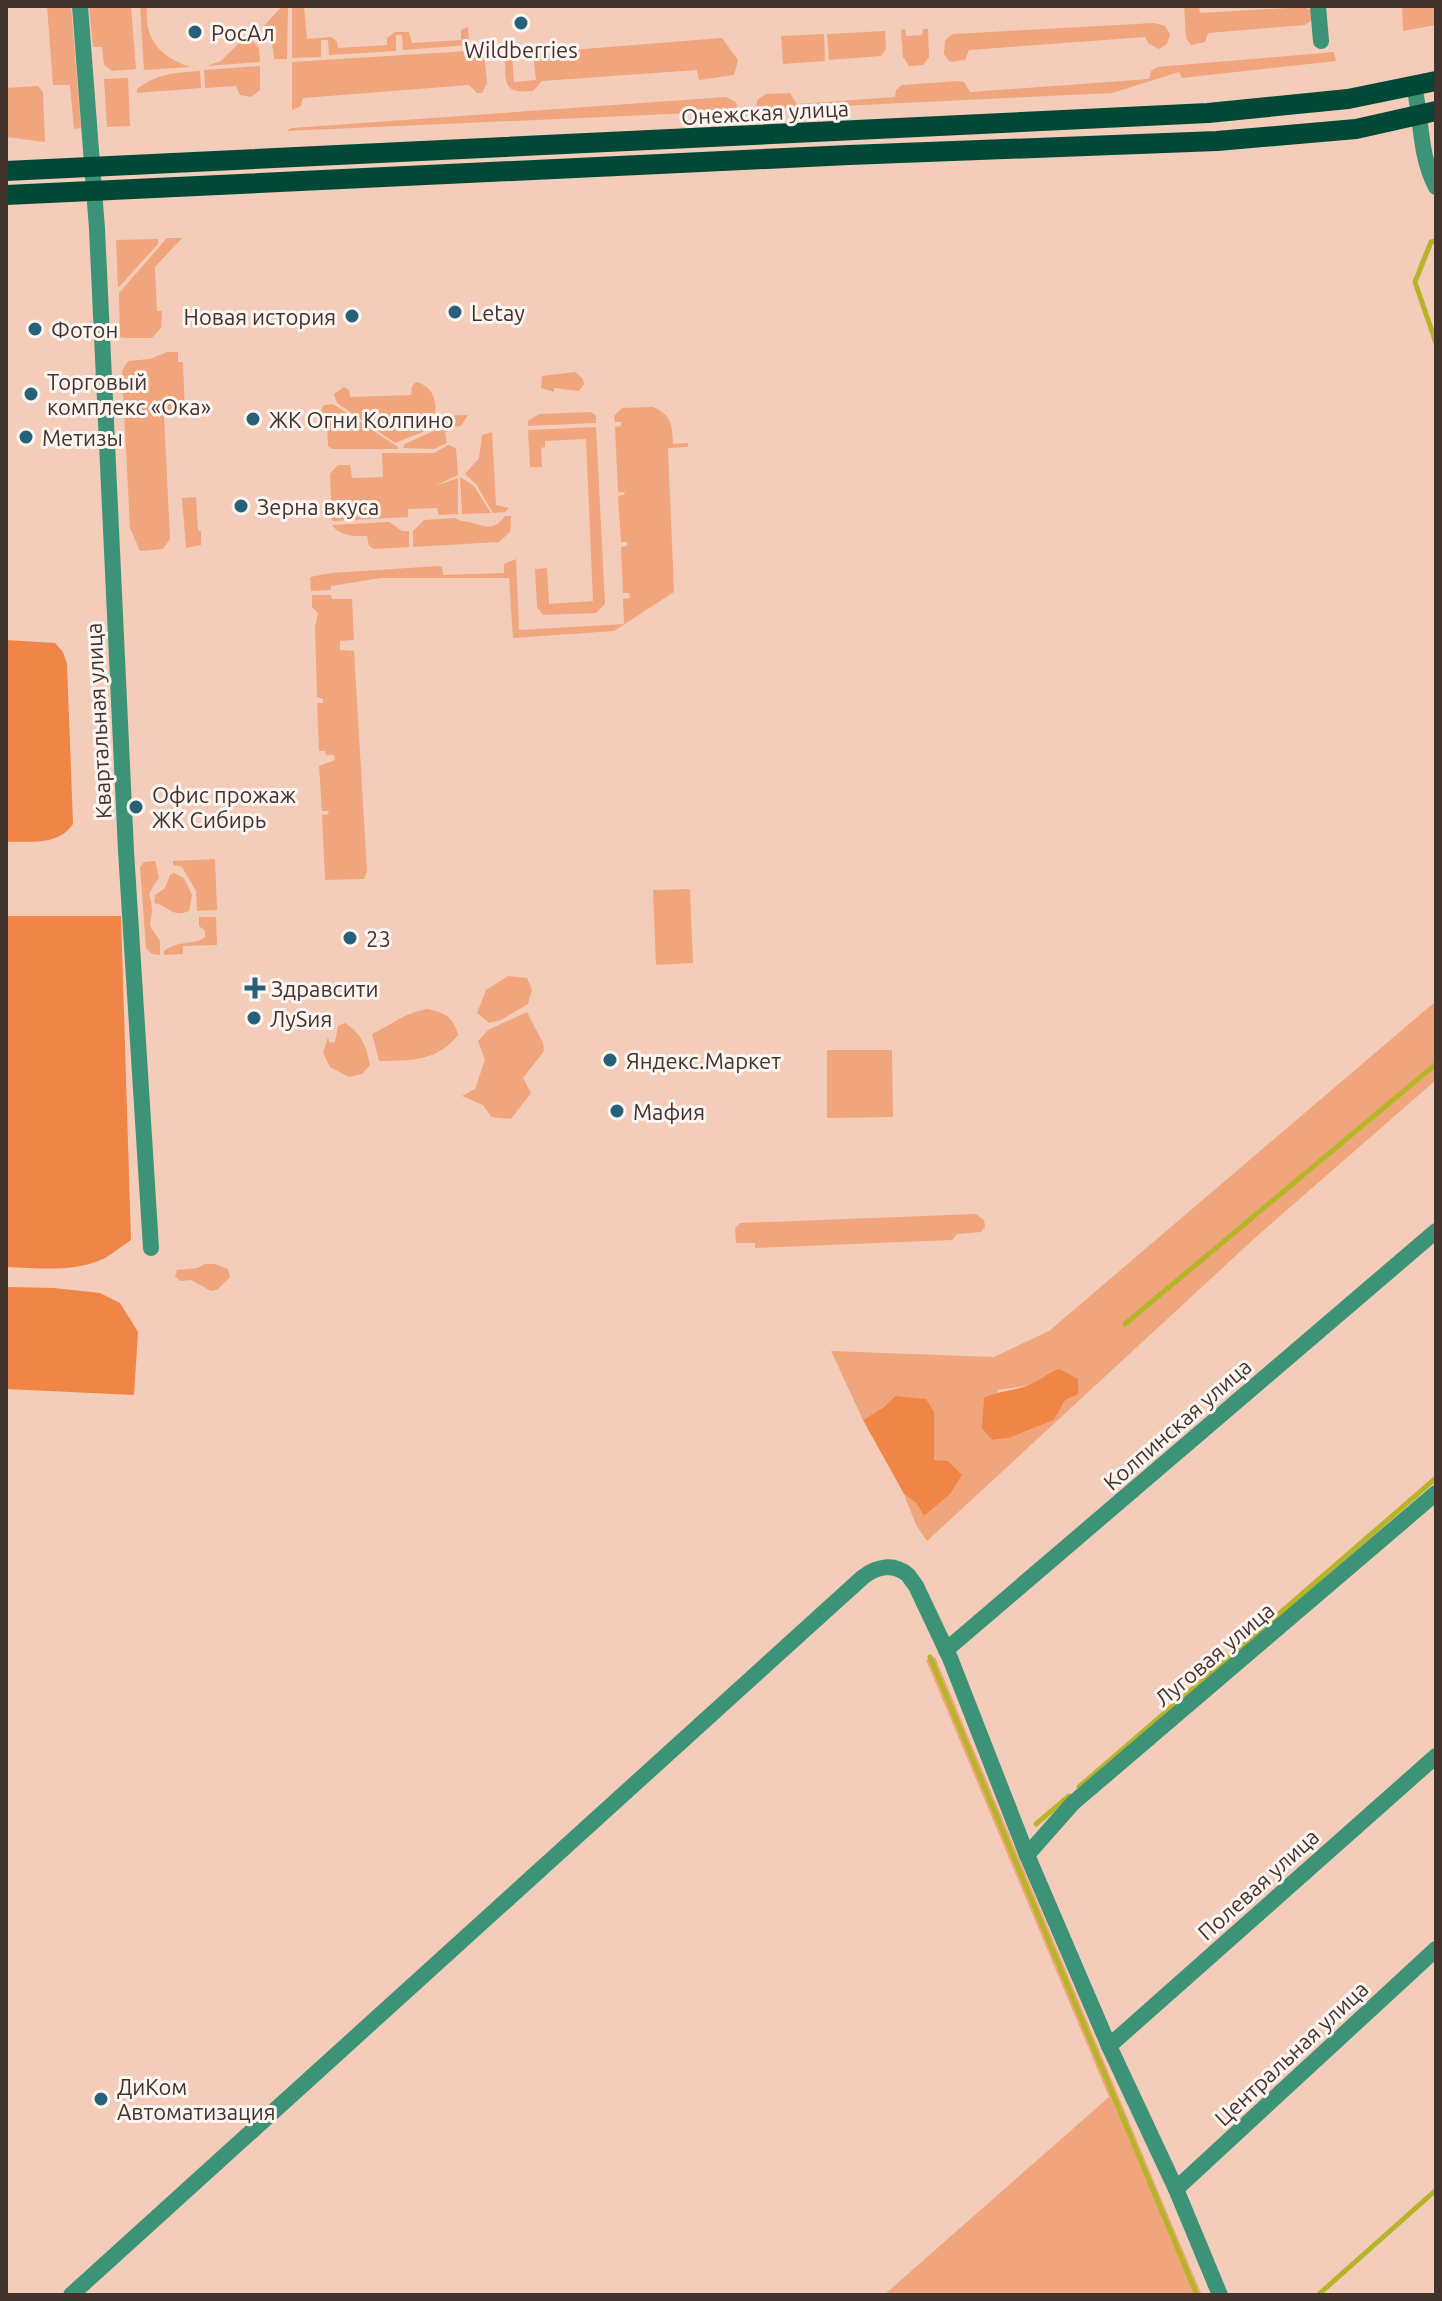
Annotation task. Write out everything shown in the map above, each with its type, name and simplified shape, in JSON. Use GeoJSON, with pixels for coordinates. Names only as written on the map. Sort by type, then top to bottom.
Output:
{"type":"FeatureCollection","features":[{"type":"Feature","properties":{"kind":"main road","name":"Онежская улица"},"geometry":{"type":"LineString","coordinates":[[6,171],[1208,113],[1348,99],[1436,81]]}},
{"type":"Feature","properties":{"kind":"main road"},"geometry":{"type":"LineString","coordinates":[[6,195],[1217,141],[1356,129],[1428,113]]}},
{"type":"Feature","properties":{"kind":"street","name":"Квартальная улица"},"geometry":{"type":"LineString","coordinates":[[80,6],[93,166],[126,851],[151,1248]]}},
{"type":"Feature","properties":{"kind":"street"},"geometry":{"type":"LineString","coordinates":[[1318,6],[1321,41]]}},
{"type":"Feature","properties":{"kind":"street"},"geometry":{"type":"LineString","coordinates":[[1414,86],[1428,113],[1420,136],[1428,171],[1436,187]]}},
{"type":"Feature","properties":{"kind":"street","name":"Колпинская улица"},"geometry":{"type":"LineString","coordinates":[[946,1650],[1436,1231]]}},
{"type":"Feature","properties":{"kind":"street","name":"Луговая улица"},"geometry":{"type":"LineString","coordinates":[[1027,1855],[1073,1803],[1436,1493]]}},
{"type":"Feature","properties":{"kind":"street"},"geometry":{"type":"LineString","coordinates":[[71,2295],[868,1573],[883,1567],[899,1568],[908,1575],[946,1650],[1027,1855],[1220,2295]]}},
{"type":"Feature","properties":{"kind":"street","name":"Полевая улица"},"geometry":{"type":"LineString","coordinates":[[1109,2046],[1436,1756]]}},
{"type":"Feature","properties":{"kind":"street","name":"Центральная улица"},"geometry":{"type":"LineString","coordinates":[[1176,2189],[1436,1949]]}},
{"type":"Feature","properties":{"kind":"shaded area"},"geometry":{"type":"Polygon","coordinates":[[[47,6],[71,6],[81,128],[74,129],[70,85],[53,85],[47,6]]]}},
{"type":"Feature","properties":{"kind":"shaded area"},"geometry":{"type":"Polygon","coordinates":[[[89,6],[131,6],[136,69],[112,71],[104,65],[102,47],[93,47],[89,6]]]}},
{"type":"Feature","properties":{"kind":"shaded area"},"geometry":{"type":"Polygon","coordinates":[[[140,6],[147,6],[148,28],[156,45],[170,58],[190,67],[144,70],[140,6]]]}},
{"type":"Feature","properties":{"kind":"shaded area"},"geometry":{"type":"Polygon","coordinates":[[[282,6],[288,6],[287,59],[274,59],[271,34],[264,26],[282,6]]]}},
{"type":"Feature","properties":{"kind":"shaded area"},"geometry":{"type":"Polygon","coordinates":[[[292,6],[304,6],[307,39],[331,37],[338,48],[387,45],[387,38],[395,32],[409,32],[412,43],[461,40],[461,30],[468,27],[469,45],[403,50],[402,35],[396,35],[396,51],[329,55],[328,40],[321,40],[321,57],[292,58],[292,6]]]}},
{"type":"Feature","properties":{"kind":"shaded area"},"geometry":{"type":"Polygon","coordinates":[[[1184,6],[1199,6],[1200,13],[1304,7],[1311,10],[1312,20],[1305,25],[1208,33],[1205,42],[1191,45],[1186,38],[1184,6]]]}},
{"type":"Feature","properties":{"kind":"shaded area"},"geometry":{"type":"Polygon","coordinates":[[[1402,6],[1436,6],[1436,25],[1403,31],[1402,6]]]}},
{"type":"Feature","properties":{"kind":"shaded area"},"geometry":{"type":"Polygon","coordinates":[[[1154,23],[1165,26],[1170,34],[1167,44],[1159,49],[1149,44],[1145,37],[969,50],[965,60],[950,62],[944,54],[945,40],[953,34],[1154,23]]]}},
{"type":"Feature","properties":{"kind":"shaded area"},"geometry":{"type":"Polygon","coordinates":[[[905,29],[906,36],[922,35],[923,29],[928,29],[929,57],[923,65],[909,66],[903,57],[901,30],[905,29]]]}},
{"type":"Feature","properties":{"kind":"shaded area"},"geometry":{"type":"Polygon","coordinates":[[[885,31],[886,49],[881,56],[829,60],[827,34],[885,31]]]}},
{"type":"Feature","properties":{"kind":"shaded area"},"geometry":{"type":"Polygon","coordinates":[[[824,34],[825,61],[783,64],[781,36],[824,34]]]}},
{"type":"Feature","properties":{"kind":"shaded area"},"geometry":{"type":"Polygon","coordinates":[[[247,35],[259,48],[260,62],[206,66],[221,61],[247,35]]]}},
{"type":"Feature","properties":{"kind":"shaded area"},"geometry":{"type":"Polygon","coordinates":[[[722,38],[738,60],[734,75],[699,80],[697,70],[542,81],[533,91],[515,90],[507,84],[505,55],[512,55],[514,82],[536,80],[533,53],[722,38]]]}},
{"type":"Feature","properties":{"kind":"shaded area"},"geometry":{"type":"Polygon","coordinates":[[[484,50],[487,83],[482,93],[477,93],[469,85],[303,98],[301,106],[292,110],[292,62],[484,50]]]}},
{"type":"Feature","properties":{"kind":"shaded area"},"geometry":{"type":"Polygon","coordinates":[[[1334,52],[1336,61],[1182,78],[1179,72],[1112,93],[756,110],[757,100],[766,94],[790,93],[797,104],[895,97],[896,90],[902,85],[959,81],[964,82],[970,92],[1149,79],[1151,71],[1157,67],[1334,52]]]}},
{"type":"Feature","properties":{"kind":"shaded area"},"geometry":{"type":"Polygon","coordinates":[[[260,66],[260,90],[251,97],[240,95],[236,86],[205,88],[204,70],[260,66]]]}},
{"type":"Feature","properties":{"kind":"shaded area"},"geometry":{"type":"Polygon","coordinates":[[[200,71],[201,88],[137,93],[137,89],[159,77],[200,71]]]}},
{"type":"Feature","properties":{"kind":"shaded area"},"geometry":{"type":"Polygon","coordinates":[[[128,78],[130,126],[107,127],[104,79],[128,78]]]}},
{"type":"Feature","properties":{"kind":"shaded area"},"geometry":{"type":"Polygon","coordinates":[[[38,86],[43,92],[45,142],[6,137],[6,88],[38,86]]]}},
{"type":"Feature","properties":{"kind":"shaded area"},"geometry":{"type":"Polygon","coordinates":[[[726,97],[736,102],[738,111],[286,131],[292,128],[726,97]]]}},
{"type":"Feature","properties":{"kind":"shaded area"},"geometry":{"type":"Polygon","coordinates":[[[167,238],[182,238],[155,267],[157,311],[162,311],[161,328],[152,338],[120,337],[119,293],[167,238]]]}},
{"type":"Feature","properties":{"kind":"shaded area"},"geometry":{"type":"Polygon","coordinates":[[[158,239],[158,244],[118,288],[116,240],[158,239]]]}},
{"type":"Feature","properties":{"kind":"shaded area"},"geometry":{"type":"Polygon","coordinates":[[[167,352],[178,352],[178,362],[183,362],[185,414],[164,416],[170,539],[163,549],[140,551],[130,528],[122,371],[128,361],[150,359],[167,352]]]}},
{"type":"Feature","properties":{"kind":"shaded area"},"geometry":{"type":"Polygon","coordinates":[[[575,372],[583,379],[584,384],[579,391],[554,388],[554,392],[541,388],[542,376],[575,372]]]}},
{"type":"Feature","properties":{"kind":"shaded area"},"geometry":{"type":"Polygon","coordinates":[[[416,382],[432,393],[434,425],[395,443],[337,403],[334,394],[344,387],[349,390],[350,397],[411,395],[416,382]]]}},
{"type":"Feature","properties":{"kind":"shaded area"},"geometry":{"type":"Polygon","coordinates":[[[333,404],[398,449],[332,449],[328,446],[327,419],[319,417],[319,414],[324,405],[333,404]]]}},
{"type":"Feature","properties":{"kind":"shaded area"},"geometry":{"type":"Polygon","coordinates":[[[653,407],[670,421],[673,444],[688,443],[688,447],[668,448],[674,592],[614,631],[513,638],[509,578],[381,578],[331,586],[331,590],[311,591],[310,577],[331,573],[439,566],[443,575],[504,573],[504,564],[516,559],[519,630],[624,624],[623,599],[630,598],[629,593],[623,593],[621,547],[627,546],[627,542],[621,542],[618,496],[625,492],[618,492],[615,427],[621,426],[621,422],[615,422],[614,416],[622,408],[653,407]]]}},
{"type":"Feature","properties":{"kind":"shaded area"},"geometry":{"type":"Polygon","coordinates":[[[591,412],[596,416],[596,423],[528,426],[528,421],[539,414],[591,412]]]}},
{"type":"Feature","properties":{"kind":"shaded area"},"geometry":{"type":"Polygon","coordinates":[[[468,415],[461,426],[450,427],[445,433],[447,443],[434,449],[403,448],[405,444],[431,432],[441,416],[468,415]]]}},
{"type":"Feature","properties":{"kind":"shaded area"},"geometry":{"type":"Polygon","coordinates":[[[596,427],[605,604],[596,613],[543,615],[537,607],[535,569],[547,568],[549,604],[593,601],[586,439],[545,441],[545,447],[541,448],[542,467],[530,467],[528,430],[596,427]]]}},
{"type":"Feature","properties":{"kind":"shaded area"},"geometry":{"type":"Polygon","coordinates":[[[492,432],[496,505],[509,508],[505,512],[493,513],[476,484],[465,474],[479,458],[482,435],[492,432]]]}},
{"type":"Feature","properties":{"kind":"shaded area"},"geometry":{"type":"Polygon","coordinates":[[[448,445],[456,448],[458,475],[435,486],[458,478],[458,514],[439,515],[437,508],[408,509],[408,517],[332,521],[330,474],[338,465],[350,465],[352,478],[383,477],[382,453],[434,453],[448,445]]]}},
{"type":"Feature","properties":{"kind":"shaded area"},"geometry":{"type":"Polygon","coordinates":[[[460,477],[474,486],[491,513],[462,514],[460,477]]]}},
{"type":"Feature","properties":{"kind":"shaded area"},"geometry":{"type":"Polygon","coordinates":[[[196,497],[201,545],[186,548],[182,498],[196,497]]]}},
{"type":"Feature","properties":{"kind":"shaded area"},"geometry":{"type":"Polygon","coordinates":[[[505,516],[511,516],[510,532],[499,542],[413,547],[413,531],[424,520],[455,518],[489,526],[500,522],[505,516]]]}},
{"type":"Feature","properties":{"kind":"shaded area"},"geometry":{"type":"Polygon","coordinates":[[[389,522],[402,531],[409,531],[409,547],[374,549],[369,546],[367,536],[344,534],[332,525],[389,522]]]}},
{"type":"Feature","properties":{"kind":"shaded area"},"geometry":{"type":"Polygon","coordinates":[[[312,595],[352,599],[354,640],[340,641],[340,650],[354,651],[367,871],[364,879],[325,880],[322,815],[329,814],[322,811],[319,766],[335,760],[334,755],[319,751],[317,703],[323,703],[323,699],[317,697],[315,627],[318,613],[312,607],[312,595]]]}},
{"type":"Feature","properties":{"kind":"shaded area"},"geometry":{"type":"Polygon","coordinates":[[[6,640],[55,643],[63,652],[67,664],[73,824],[52,839],[6,842],[6,640]]]}},
{"type":"Feature","properties":{"kind":"shaded area"},"geometry":{"type":"Polygon","coordinates":[[[215,859],[217,910],[197,911],[196,891],[182,867],[173,865],[173,861],[215,859]]]}},
{"type":"Feature","properties":{"kind":"shaded area"},"geometry":{"type":"Polygon","coordinates":[[[155,861],[159,878],[150,893],[150,926],[160,941],[160,955],[152,954],[146,948],[140,867],[144,862],[155,861]]]}},
{"type":"Feature","properties":{"kind":"shaded area"},"geometry":{"type":"Polygon","coordinates":[[[174,873],[184,878],[192,895],[189,911],[183,913],[154,903],[155,895],[165,888],[170,875],[174,873]]]}},
{"type":"Feature","properties":{"kind":"shaded area"},"geometry":{"type":"Polygon","coordinates":[[[690,889],[693,963],[656,965],[653,890],[690,889]]]}},
{"type":"Feature","properties":{"kind":"shaded area"},"geometry":{"type":"Polygon","coordinates":[[[6,916],[121,916],[131,1240],[105,1258],[81,1266],[6,1267],[6,916]]]}},
{"type":"Feature","properties":{"kind":"shaded area"},"geometry":{"type":"Polygon","coordinates":[[[199,917],[216,917],[217,945],[183,946],[183,954],[164,955],[170,947],[205,937],[205,931],[199,926],[199,917]]]}},
{"type":"Feature","properties":{"kind":"shaded area"},"geometry":{"type":"Polygon","coordinates":[[[508,976],[527,978],[532,990],[528,1004],[501,1020],[489,1023],[477,1013],[486,990],[508,976]]]}},
{"type":"Feature","properties":{"kind":"shaded area"},"geometry":{"type":"Polygon","coordinates":[[[1436,1001],[1436,1080],[1256,1237],[927,1541],[916,1525],[904,1494],[916,1503],[924,1516],[937,1504],[933,1412],[895,1396],[863,1420],[831,1351],[994,1357],[1049,1331],[1436,1001]],[[1030,1385],[998,1390],[992,1440],[1009,1438],[1054,1420],[1065,1399],[1030,1385]]]}},
{"type":"Feature","properties":{"kind":"shaded area"},"geometry":{"type":"Polygon","coordinates":[[[427,1009],[447,1016],[454,1023],[458,1035],[450,1044],[423,1058],[379,1061],[372,1034],[405,1016],[427,1009]]]}},
{"type":"Feature","properties":{"kind":"shaded area"},"geometry":{"type":"Polygon","coordinates":[[[527,1012],[544,1051],[523,1078],[531,1093],[511,1119],[491,1117],[483,1105],[462,1096],[475,1089],[485,1060],[478,1041],[488,1030],[527,1012]]]}},
{"type":"Feature","properties":{"kind":"shaded area"},"geometry":{"type":"Polygon","coordinates":[[[345,1023],[362,1041],[370,1065],[362,1074],[349,1077],[330,1067],[323,1053],[328,1037],[330,1043],[335,1042],[338,1026],[345,1023]]]}},
{"type":"Feature","properties":{"kind":"shaded area"},"geometry":{"type":"Polygon","coordinates":[[[827,1050],[892,1050],[893,1117],[827,1118],[827,1050]]]}},
{"type":"Feature","properties":{"kind":"shaded area"},"geometry":{"type":"Polygon","coordinates":[[[976,1214],[984,1220],[985,1227],[981,1232],[957,1234],[952,1240],[755,1248],[755,1243],[736,1243],[735,1228],[740,1223],[976,1214]]]}},
{"type":"Feature","properties":{"kind":"shaded area"},"geometry":{"type":"Polygon","coordinates":[[[205,1264],[228,1269],[230,1277],[217,1290],[211,1291],[191,1280],[180,1281],[175,1276],[177,1270],[205,1264]]]}},
{"type":"Feature","properties":{"kind":"shaded area"},"geometry":{"type":"Polygon","coordinates":[[[6,1287],[100,1293],[120,1303],[138,1332],[134,1395],[6,1389],[6,1287]]]}},
{"type":"Feature","properties":{"kind":"shaded area"},"geometry":{"type":"Polygon","coordinates":[[[1059,1369],[1078,1379],[1078,1394],[1065,1400],[1054,1420],[1009,1438],[992,1440],[982,1428],[984,1398],[1029,1385],[1059,1369]]]}},
{"type":"Feature","properties":{"kind":"shaded area"},"geometry":{"type":"Polygon","coordinates":[[[895,1396],[926,1399],[934,1412],[934,1460],[948,1461],[962,1475],[950,1494],[924,1516],[916,1503],[904,1494],[863,1420],[895,1396]]]}},
{"type":"Feature","properties":{"kind":"shaded area"},"geometry":{"type":"Polygon","coordinates":[[[935,1657],[1202,2295],[884,2295],[1109,2097],[926,1660],[935,1657]]]}},
{"type":"Feature","properties":{"kind":"waterway"},"geometry":{"type":"LineString","coordinates":[[1435,241],[1431,242],[1415,282],[1436,343]]}},
{"type":"Feature","properties":{"kind":"waterway"},"geometry":{"type":"LineString","coordinates":[[1125,1324],[1436,1064]]}},
{"type":"Feature","properties":{"kind":"waterway"},"geometry":{"type":"LineString","coordinates":[[1079,1787],[1436,1478]]}},
{"type":"Feature","properties":{"kind":"waterway"},"geometry":{"type":"LineString","coordinates":[[930,1657],[1197,2295]]}},
{"type":"Feature","properties":{"kind":"waterway"},"geometry":{"type":"LineString","coordinates":[[1036,1824],[1069,1796]]}},
{"type":"Feature","properties":{"kind":"waterway"},"geometry":{"type":"LineString","coordinates":[[1318,2295],[1436,2190]]}},
{"type":"Feature","properties":{"kind":"place","name":"Wildberries"},"geometry":{"type":"Point","coordinates":[521,23]}},
{"type":"Feature","properties":{"kind":"place","name":"РосАл"},"geometry":{"type":"Point","coordinates":[195,32]}},
{"type":"Feature","properties":{"kind":"place","name":"Letay"},"geometry":{"type":"Point","coordinates":[455,312]}},
{"type":"Feature","properties":{"kind":"place","name":"Новая история"},"geometry":{"type":"Point","coordinates":[352,316]}},
{"type":"Feature","properties":{"kind":"place","name":"Фотон"},"geometry":{"type":"Point","coordinates":[35,329]}},
{"type":"Feature","properties":{"kind":"place","name":"Торговый комплекс «Ока»"},"geometry":{"type":"Point","coordinates":[31,394]}},
{"type":"Feature","properties":{"kind":"place","name":"ЖК Огни Колпино"},"geometry":{"type":"Point","coordinates":[253,419]}},
{"type":"Feature","properties":{"kind":"place","name":"Метизы"},"geometry":{"type":"Point","coordinates":[26,437]}},
{"type":"Feature","properties":{"kind":"place","name":"Зерна вкуса"},"geometry":{"type":"Point","coordinates":[241,506]}},
{"type":"Feature","properties":{"kind":"place","name":"Офис прожаж ЖК Сибирь"},"geometry":{"type":"Point","coordinates":[136,807]}},
{"type":"Feature","properties":{"kind":"place","name":"23"},"geometry":{"type":"Point","coordinates":[350,938]}},
{"type":"Feature","properties":{"kind":"place","name":"Здравсити"},"geometry":{"type":"Point","coordinates":[255,988]}},
{"type":"Feature","properties":{"kind":"place","name":"ЛуSия"},"geometry":{"type":"Point","coordinates":[254,1018]}},
{"type":"Feature","properties":{"kind":"place","name":"Яндекс.Маркет"},"geometry":{"type":"Point","coordinates":[610,1060]}},
{"type":"Feature","properties":{"kind":"place","name":"Мафия"},"geometry":{"type":"Point","coordinates":[617,1111]}},
{"type":"Feature","properties":{"kind":"place","name":"ДиКом Автоматизация"},"geometry":{"type":"Point","coordinates":[101,2099]}}]}
